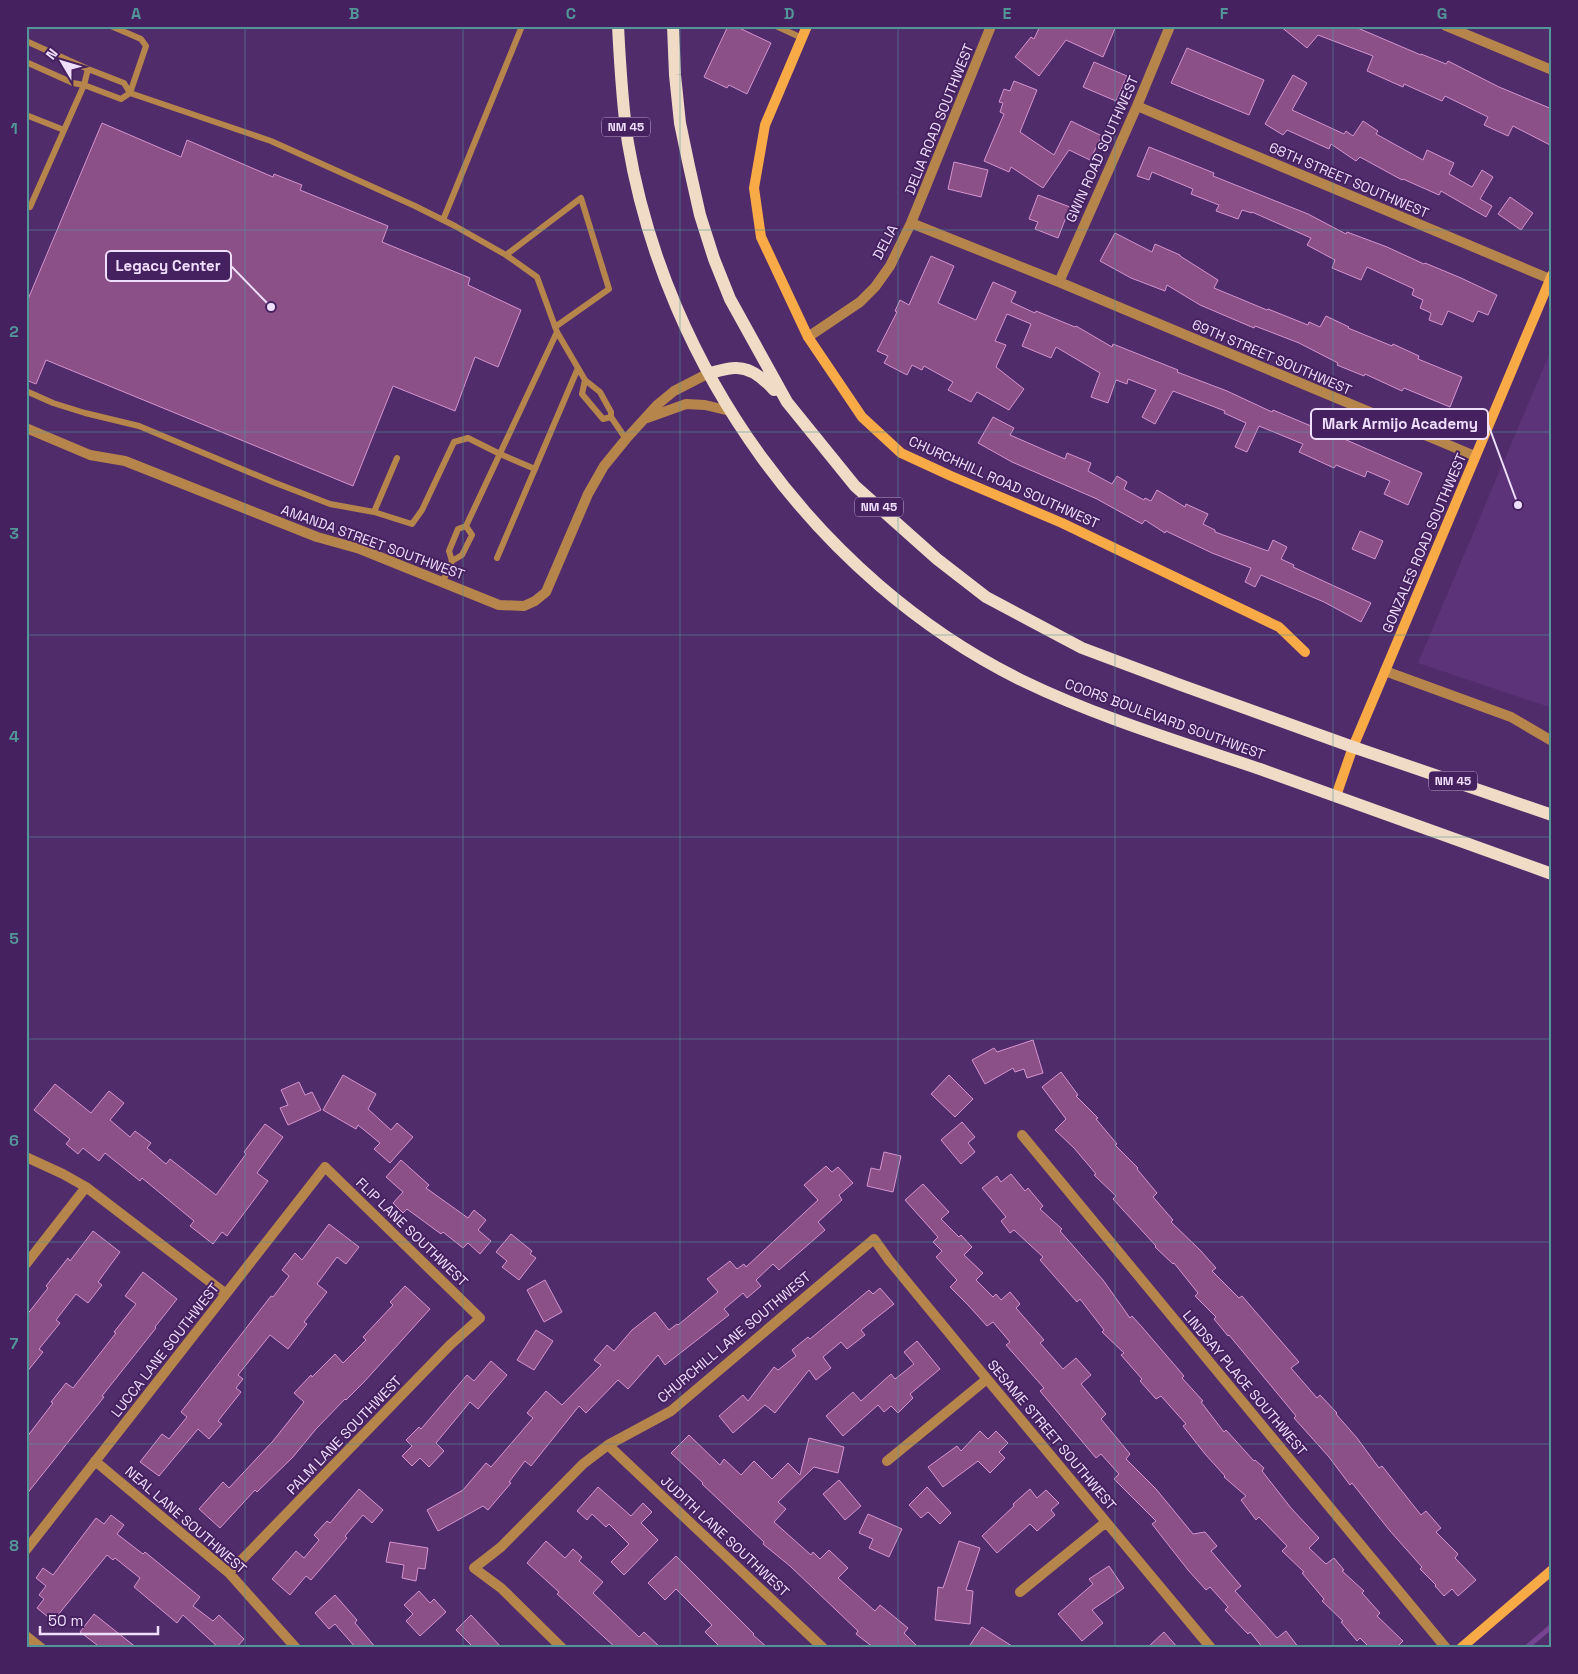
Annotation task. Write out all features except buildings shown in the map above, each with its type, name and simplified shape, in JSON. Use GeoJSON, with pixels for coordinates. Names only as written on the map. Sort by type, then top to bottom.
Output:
{"type":"FeatureCollection","features":[{"type":"Feature","properties":{"kind":"main road","name":"COORS BOULEVARD SOUTHWEST"},"geometry":{"type":"LineString","coordinates":[[618,26],[621,81],[628,142],[638,188],[651,236],[668,286],[696,350],[730,412],[760,455],[823,533],[858,567],[934,628],[1019,679],[1070,702],[1552,874]]}},
{"type":"Feature","properties":{"kind":"main road","name":"NM 45"},"geometry":{"type":"LineString","coordinates":[[673,26],[675,75],[680,123],[700,215],[714,259],[730,299],[787,402],[856,486],[938,559],[986,597],[1082,648],[1151,675],[1353,747],[1552,814]]}},
{"type":"Feature","properties":{"kind":"main road"},"geometry":{"type":"LineString","coordinates":[[709,374],[737,368],[752,372],[764,379],[787,402]]}},
{"type":"Feature","properties":{"kind":"street","name":"CHURCHHILL ROAD SOUTHWEST"},"geometry":{"type":"LineString","coordinates":[[807,26],[765,125],[754,188],[761,237],[808,337],[862,418],[901,453],[1062,523],[1278,627],[1305,652]]}},
{"type":"Feature","properties":{"kind":"street","name":"DELIA ROAD SOUTHWEST"},"geometry":{"type":"LineString","coordinates":[[911,223],[992,26]]}},
{"type":"Feature","properties":{"kind":"street","name":"GWIN ROAD SOUTHWEST"},"geometry":{"type":"LineString","coordinates":[[1059,282],[1137,106],[1170,26]]}},
{"type":"Feature","properties":{"kind":"street"},"geometry":{"type":"LineString","coordinates":[[1446,26],[1552,70]]}},
{"type":"Feature","properties":{"kind":"street","name":"68TH STREET SOUTHWEST"},"geometry":{"type":"LineString","coordinates":[[1137,106],[1551,277]]}},
{"type":"Feature","properties":{"kind":"street","name":"DELIA"},"geometry":{"type":"LineString","coordinates":[[808,337],[860,302],[875,288],[890,266],[911,223],[1059,282]]}},
{"type":"Feature","properties":{"kind":"street","name":"GONZALES ROAD SOUTHWEST"},"geometry":{"type":"LineString","coordinates":[[1336,796],[1353,747],[1551,277]]}},
{"type":"Feature","properties":{"kind":"street","name":"69TH STREET SOUTHWEST"},"geometry":{"type":"LineString","coordinates":[[1059,282],[1475,456]]}},
{"type":"Feature","properties":{"kind":"street","name":"AMANDA STREET SOUTHWEST"},"geometry":{"type":"LineString","coordinates":[[26,428],[90,455],[125,461],[317,537],[360,549],[443,581],[498,605],[524,606],[535,601],[546,592],[588,494],[604,466],[657,405],[674,391],[709,374]]}},
{"type":"Feature","properties":{"kind":"street","name":"AMANDA STREET SOUTHWEST"},"geometry":{"type":"LineString","coordinates":[[646,418],[686,404],[730,412]]}},
{"type":"Feature","properties":{"kind":"street"},"geometry":{"type":"LineString","coordinates":[[1385,671],[1498,711],[1552,741]]}},
{"type":"Feature","properties":{"kind":"street","name":"LINDSAY PLACE SOUTHWEST"},"geometry":{"type":"LineString","coordinates":[[1022,1136],[1446,1648]]}},
{"type":"Feature","properties":{"kind":"street"},"geometry":{"type":"LineString","coordinates":[[26,1157],[86,1187],[226,1294]]}},
{"type":"Feature","properties":{"kind":"street","name":"LUCCA LANE SOUTHWEST"},"geometry":{"type":"LineString","coordinates":[[26,1550],[325,1166]]}},
{"type":"Feature","properties":{"kind":"street","name":"FLIP LANE SOUTHWEST"},"geometry":{"type":"LineString","coordinates":[[325,1166],[480,1318]]}},
{"type":"Feature","properties":{"kind":"street"},"geometry":{"type":"LineString","coordinates":[[26,1264],[86,1187]]}},
{"type":"Feature","properties":{"kind":"street","name":"SESAME STREET SOUTHWEST"},"geometry":{"type":"LineString","coordinates":[[874,1239],[889,1260],[987,1379],[1211,1648]]}},
{"type":"Feature","properties":{"kind":"street","name":"CHURCHILL LANE SOUTHWEST"},"geometry":{"type":"LineString","coordinates":[[562,1648],[501,1588],[474,1568],[500,1547],[583,1464],[608,1445],[671,1411],[874,1239]]}},
{"type":"Feature","properties":{"kind":"street","name":"PALM LANE SOUTHWEST"},"geometry":{"type":"LineString","coordinates":[[229,1573],[450,1345],[480,1318]]}},
{"type":"Feature","properties":{"kind":"street"},"geometry":{"type":"LineString","coordinates":[[887,1462],[987,1379]]}},
{"type":"Feature","properties":{"kind":"street","name":"JUDITH LANE SOUTHWEST"},"geometry":{"type":"LineString","coordinates":[[608,1445],[823,1648]]}},
{"type":"Feature","properties":{"kind":"street","name":"NEAL LANE SOUTHWEST"},"geometry":{"type":"LineString","coordinates":[[96,1461],[229,1573],[296,1648]]}},
{"type":"Feature","properties":{"kind":"street"},"geometry":{"type":"LineString","coordinates":[[1020,1592],[1106,1522]]}},
{"type":"Feature","properties":{"kind":"street"},"geometry":{"type":"LineString","coordinates":[[1460,1648],[1552,1570]]}},
{"type":"Feature","properties":{"kind":"street"},"geometry":{"type":"LineString","coordinates":[[26,1636],[41,1648]]}},
{"type":"Feature","properties":{"kind":"lane"},"geometry":{"type":"LineString","coordinates":[[26,62],[73,83],[84,85],[121,99],[130,93],[146,46],[141,39],[111,26]]}},
{"type":"Feature","properties":{"kind":"lane"},"geometry":{"type":"LineString","coordinates":[[443,220],[522,26]]}},
{"type":"Feature","properties":{"kind":"lane"},"geometry":{"type":"LineString","coordinates":[[776,26],[802,38]]}},
{"type":"Feature","properties":{"kind":"lane"},"geometry":{"type":"LineString","coordinates":[[26,41],[124,83],[130,93],[272,142],[443,220],[506,255],[537,277],[556,329],[585,380],[600,392],[612,417],[626,439]]}},
{"type":"Feature","properties":{"kind":"lane"},"geometry":{"type":"LineString","coordinates":[[26,205],[30,206],[84,85],[88,69]]}},
{"type":"Feature","properties":{"kind":"lane"},"geometry":{"type":"LineString","coordinates":[[26,115],[64,130]]}},
{"type":"Feature","properties":{"kind":"lane"},"geometry":{"type":"LineString","coordinates":[[452,561],[449,552],[458,529],[466,526],[556,329],[609,289],[581,198],[506,255]]}},
{"type":"Feature","properties":{"kind":"lane"},"geometry":{"type":"LineString","coordinates":[[497,558],[578,368]]}},
{"type":"Feature","properties":{"kind":"lane"},"geometry":{"type":"LineString","coordinates":[[585,380],[582,394],[603,419],[612,417]]}},
{"type":"Feature","properties":{"kind":"lane"},"geometry":{"type":"LineString","coordinates":[[26,391],[52,403],[139,426],[330,504],[374,512],[412,524],[422,510],[454,442],[468,438],[535,469]]}},
{"type":"Feature","properties":{"kind":"lane"},"geometry":{"type":"LineString","coordinates":[[374,512],[397,458]]}},
{"type":"Feature","properties":{"kind":"lane"},"geometry":{"type":"LineString","coordinates":[[443,581],[452,561],[462,555],[472,534],[466,526]]}},
{"type":"Feature","properties":{"kind":"shaded area"},"geometry":{"type":"Polygon","coordinates":[[[1552,348],[1552,708],[1418,663],[1552,348]]]}},
{"type":"Feature","properties":{"kind":"waterway"},"geometry":{"type":"LineString","coordinates":[[1526,1648],[1552,1626]]}},
{"type":"Feature","properties":{"kind":"place","name":"Legacy Center"},"geometry":{"type":"Point","coordinates":[271,307]}},
{"type":"Feature","properties":{"kind":"place","name":"Mark Armijo Academy"},"geometry":{"type":"Point","coordinates":[1518,505]}}]}
